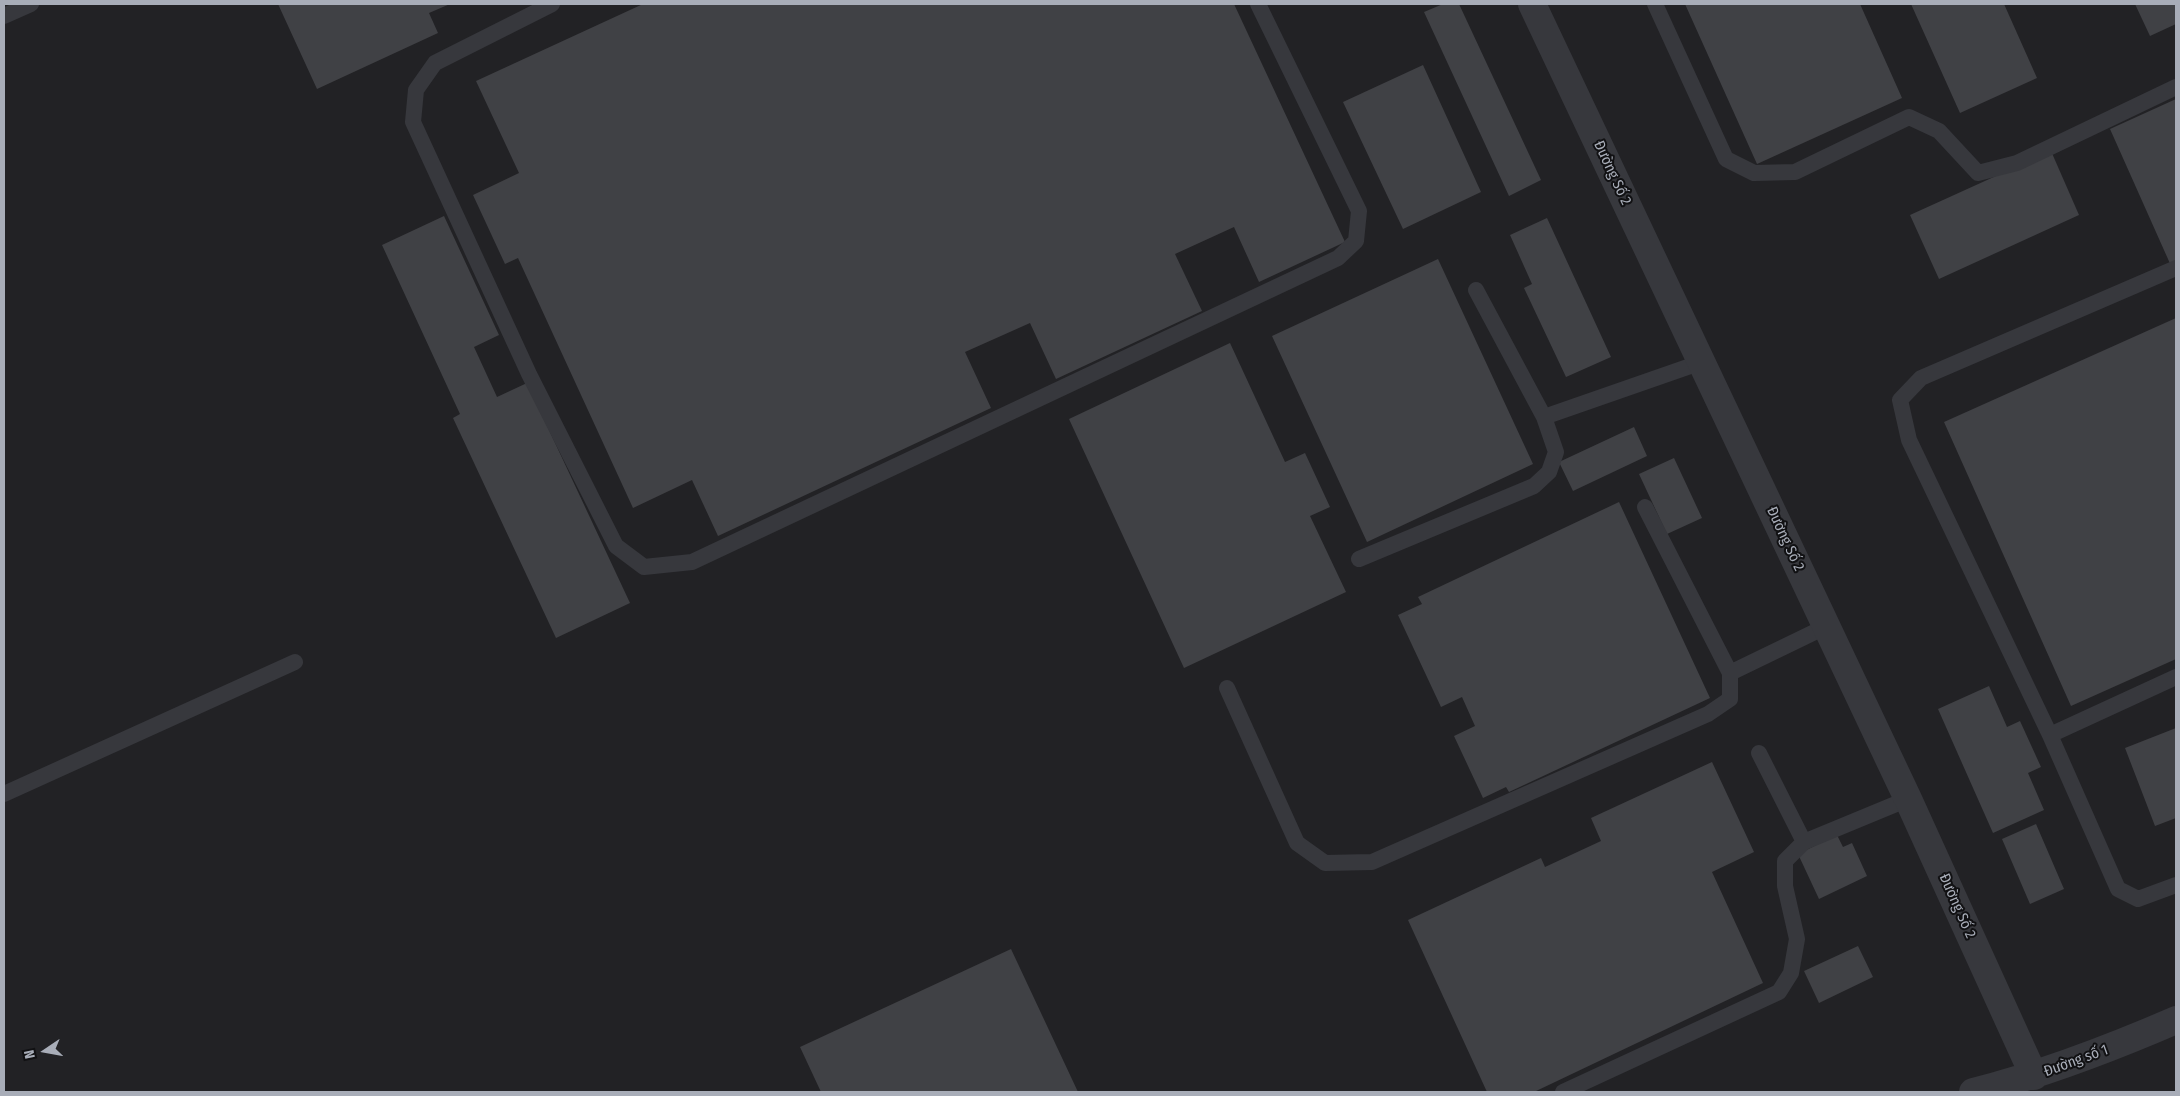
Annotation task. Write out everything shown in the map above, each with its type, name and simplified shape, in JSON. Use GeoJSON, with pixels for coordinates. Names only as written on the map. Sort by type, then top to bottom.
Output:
{"type":"FeatureCollection","features":[{"type":"Feature","properties":{"kind":"street","name":"Đường Số 2"},"geometry":{"type":"LineString","coordinates":[[1532,4],[1908,799],[2034,1076]]}},
{"type":"Feature","properties":{"kind":"street","name":"Đường số 1"},"geometry":{"type":"LineString","coordinates":[[1973,1092],[2034,1076],[2101,1052],[2176,1020]]}},
{"type":"Feature","properties":{"kind":"lane"},"geometry":{"type":"LineString","coordinates":[[4,16],[31,4]]}},
{"type":"Feature","properties":{"kind":"lane"},"geometry":{"type":"LineString","coordinates":[[552,4],[435,63],[416,90],[413,122],[529,374],[616,546],[644,567],[692,562],[1338,258],[1356,241],[1359,211],[1258,4]]}},
{"type":"Feature","properties":{"kind":"lane"},"geometry":{"type":"LineString","coordinates":[[1655,4],[1726,159],[1754,173],[1795,172],[1909,117],[1939,131],[1978,173],[2017,163],[2176,87]]}},
{"type":"Feature","properties":{"kind":"lane"},"geometry":{"type":"LineString","coordinates":[[2176,268],[1922,378],[1900,400],[1908,440],[2050,736],[2118,889],[2138,899],[2176,885]]}},
{"type":"Feature","properties":{"kind":"lane"},"geometry":{"type":"LineString","coordinates":[[1359,559],[1534,486],[1549,472],[1556,452],[1544,416],[1476,290]]}},
{"type":"Feature","properties":{"kind":"lane"},"geometry":{"type":"LineString","coordinates":[[1544,416],[1702,362]]}},
{"type":"Feature","properties":{"kind":"lane"},"geometry":{"type":"LineString","coordinates":[[1227,688],[1297,843],[1325,863],[1372,862],[1708,714],[1730,698],[1730,673],[1645,507]]}},
{"type":"Feature","properties":{"kind":"lane"},"geometry":{"type":"LineString","coordinates":[[1730,673],[1825,627]]}},
{"type":"Feature","properties":{"kind":"lane"},"geometry":{"type":"LineString","coordinates":[[4,794],[295,662]]}},
{"type":"Feature","properties":{"kind":"lane"},"geometry":{"type":"LineString","coordinates":[[2050,736],[2176,677]]}},
{"type":"Feature","properties":{"kind":"lane"},"geometry":{"type":"LineString","coordinates":[[1759,753],[1804,842]]}},
{"type":"Feature","properties":{"kind":"lane"},"geometry":{"type":"LineString","coordinates":[[1563,1092],[1779,992],[1791,973],[1797,939],[1786,886],[1785,861],[1804,842],[1908,799]]}},
{"type":"Feature","properties":{"kind":"shaded area"},"geometry":{"type":"Polygon","coordinates":[[[4,4],[2176,4],[2176,1092],[4,1092],[4,4]]]}},
{"type":"Feature","properties":{"kind":"building"},"geometry":{"type":"Polygon","coordinates":[[[278,4],[450,4],[429,13],[438,33],[317,89],[278,4]]]}},
{"type":"Feature","properties":{"kind":"building"},"geometry":{"type":"Polygon","coordinates":[[[643,4],[1234,4],[1345,242],[1259,282],[1234,227],[1175,254],[1202,311],[1056,379],[1030,323],[965,352],[991,408],[718,536],[692,480],[633,508],[518,258],[505,264],[473,195],[519,173],[476,81],[643,4]]]}},
{"type":"Feature","properties":{"kind":"building"},"geometry":{"type":"Polygon","coordinates":[[[1443,4],[1459,4],[1541,180],[1509,196],[1424,12],[1443,4]]]}},
{"type":"Feature","properties":{"kind":"building"},"geometry":{"type":"Polygon","coordinates":[[[1685,4],[1860,4],[1902,98],[1757,164],[1685,4]]]}},
{"type":"Feature","properties":{"kind":"building"},"geometry":{"type":"Polygon","coordinates":[[[1911,4],[2004,4],[2037,78],[1960,113],[1911,4]]]}},
{"type":"Feature","properties":{"kind":"building"},"geometry":{"type":"Polygon","coordinates":[[[2135,4],[2176,4],[2176,24],[2150,36],[2135,4]]]}},
{"type":"Feature","properties":{"kind":"building"},"geometry":{"type":"Polygon","coordinates":[[[1423,65],[1481,192],[1403,229],[1343,102],[1423,65]]]}},
{"type":"Feature","properties":{"kind":"building"},"geometry":{"type":"Polygon","coordinates":[[[2176,99],[2176,266],[2172,268],[2110,129],[2176,99]]]}},
{"type":"Feature","properties":{"kind":"building"},"geometry":{"type":"Polygon","coordinates":[[[2051,151],[2079,215],[1939,279],[1910,215],[2051,151]]]}},
{"type":"Feature","properties":{"kind":"building"},"geometry":{"type":"Polygon","coordinates":[[[444,216],[499,335],[474,347],[497,397],[527,383],[630,603],[556,638],[453,418],[460,414],[382,245],[444,216]]]}},
{"type":"Feature","properties":{"kind":"building"},"geometry":{"type":"Polygon","coordinates":[[[1547,218],[1611,357],[1566,377],[1524,288],[1532,284],[1510,235],[1547,218]]]}},
{"type":"Feature","properties":{"kind":"building"},"geometry":{"type":"Polygon","coordinates":[[[1438,259],[1533,464],[1367,542],[1272,336],[1438,259]]]}},
{"type":"Feature","properties":{"kind":"building"},"geometry":{"type":"Polygon","coordinates":[[[2176,318],[2176,659],[2071,706],[1944,422],[2176,318]]]}},
{"type":"Feature","properties":{"kind":"building"},"geometry":{"type":"Polygon","coordinates":[[[1230,343],[1285,462],[1305,453],[1330,507],[1310,516],[1346,592],[1184,668],[1069,419],[1230,343]]]}},
{"type":"Feature","properties":{"kind":"building"},"geometry":{"type":"Polygon","coordinates":[[[1634,427],[1647,456],[1573,491],[1559,462],[1634,427]]]}},
{"type":"Feature","properties":{"kind":"building"},"geometry":{"type":"Polygon","coordinates":[[[1674,458],[1702,518],[1667,534],[1639,474],[1674,458]]]}},
{"type":"Feature","properties":{"kind":"building"},"geometry":{"type":"Polygon","coordinates":[[[1619,502],[1710,698],[1509,792],[1506,787],[1483,798],[1454,736],[1475,726],[1462,697],[1441,707],[1398,615],[1422,604],[1418,597],[1619,502]]]}},
{"type":"Feature","properties":{"kind":"building"},"geometry":{"type":"Polygon","coordinates":[[[1989,686],[2007,727],[2020,721],[2041,767],[2028,773],[2044,810],[1993,833],[1938,709],[1989,686]]]}},
{"type":"Feature","properties":{"kind":"building"},"geometry":{"type":"Polygon","coordinates":[[[2176,728],[2176,818],[2155,826],[2125,748],[2176,728]]]}},
{"type":"Feature","properties":{"kind":"building"},"geometry":{"type":"Polygon","coordinates":[[[1712,762],[1754,852],[1712,872],[1763,983],[1534,1092],[1487,1092],[1408,920],[1541,858],[1545,867],[1601,841],[1591,818],[1712,762]]]}},
{"type":"Feature","properties":{"kind":"building"},"geometry":{"type":"Polygon","coordinates":[[[2036,824],[2064,889],[2030,904],[2002,839],[2036,824]]]}},
{"type":"Feature","properties":{"kind":"building"},"geometry":{"type":"Polygon","coordinates":[[[1837,835],[1843,847],[1852,843],[1867,876],[1819,899],[1798,854],[1837,835]]]}},
{"type":"Feature","properties":{"kind":"building"},"geometry":{"type":"Polygon","coordinates":[[[1858,946],[1873,977],[1819,1003],[1804,971],[1858,946]]]}},
{"type":"Feature","properties":{"kind":"building"},"geometry":{"type":"Polygon","coordinates":[[[1011,949],[1078,1092],[821,1092],[800,1047],[1011,949]]]}}]}
